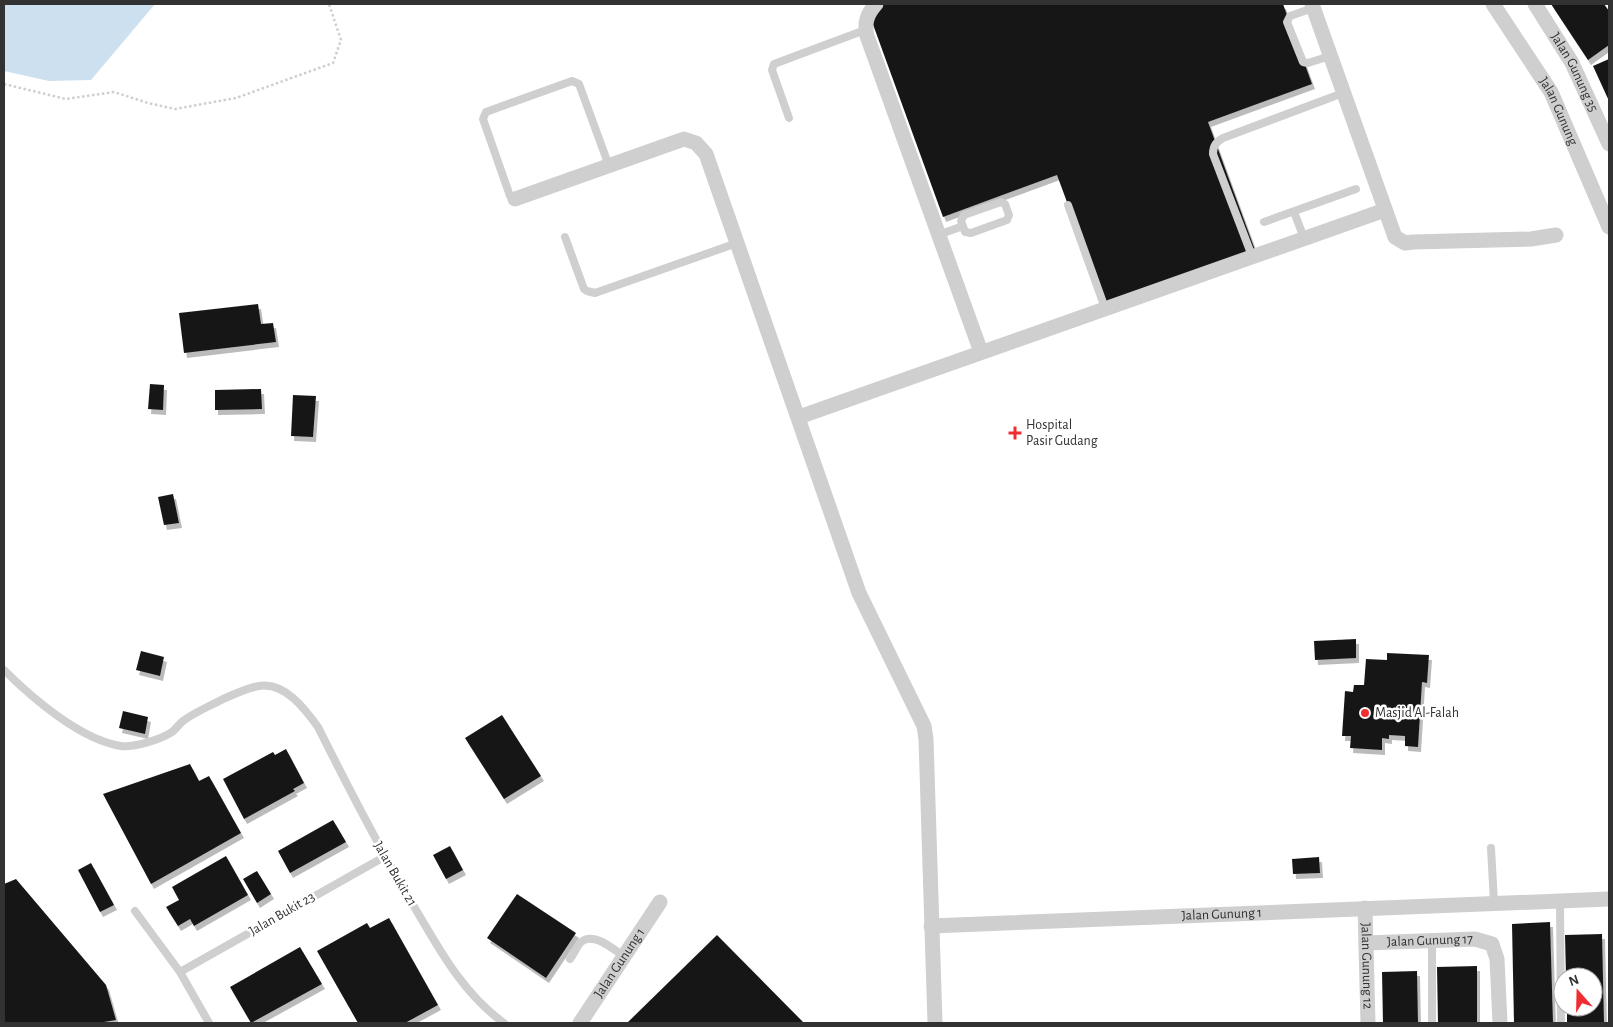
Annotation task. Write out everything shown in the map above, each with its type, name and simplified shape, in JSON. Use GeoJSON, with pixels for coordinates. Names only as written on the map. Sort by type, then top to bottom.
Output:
{"type":"FeatureCollection","features":[{"type":"Feature","properties":{"kind":"street"},"geometry":{"type":"LineString","coordinates":[[876,4],[869,13],[865,30],[981,352]]}},
{"type":"Feature","properties":{"kind":"street","name":"Jalan Gunung"},"geometry":{"type":"LineString","coordinates":[[1493,4],[1551,92],[1609,223]]}},
{"type":"Feature","properties":{"kind":"street","name":"Jalan Gunung 35"},"geometry":{"type":"LineString","coordinates":[[1536,4],[1572,62],[1609,144]]}},
{"type":"Feature","properties":{"kind":"street"},"geometry":{"type":"LineString","coordinates":[[1312,6],[1396,237],[1405,242],[1531,239],[1556,235]]}},
{"type":"Feature","properties":{"kind":"street"},"geometry":{"type":"LineString","coordinates":[[515,199],[684,139],[696,143],[706,154],[860,593],[924,726],[926,738],[935,1023]]}},
{"type":"Feature","properties":{"kind":"street"},"geometry":{"type":"LineString","coordinates":[[799,417],[1385,210]]}},
{"type":"Feature","properties":{"kind":"street","name":"Jalan Gunung 1"},"geometry":{"type":"LineString","coordinates":[[932,926],[1609,899]]}},
{"type":"Feature","properties":{"kind":"street","name":"Jalan Gunung 1"},"geometry":{"type":"LineString","coordinates":[[580,1023],[660,902]]}},
{"type":"Feature","properties":{"kind":"street","name":"Jalan Gunung 12"},"geometry":{"type":"LineString","coordinates":[[1365,908],[1368,1023]]}},
{"type":"Feature","properties":{"kind":"street","name":"Jalan Gunung 17"},"geometry":{"type":"LineString","coordinates":[[1366,943],[1475,939],[1492,944],[1497,959],[1500,1023]]}},
{"type":"Feature","properties":{"kind":"lane"},"geometry":{"type":"LineString","coordinates":[[1312,6],[1290,16],[1287,22],[1303,62],[1308,63],[1330,56]]}},
{"type":"Feature","properties":{"kind":"lane"},"geometry":{"type":"LineString","coordinates":[[789,118],[772,70],[774,64],[865,30]]}},
{"type":"Feature","properties":{"kind":"lane"},"geometry":{"type":"LineString","coordinates":[[515,199],[510,196],[483,116],[486,112],[572,81],[579,84],[609,166]]}},
{"type":"Feature","properties":{"kind":"lane"},"geometry":{"type":"LineString","coordinates":[[1252,256],[1213,154],[1213,149],[1223,138],[1343,93]]}},
{"type":"Feature","properties":{"kind":"lane"},"geometry":{"type":"LineString","coordinates":[[1264,222],[1356,189]]}},
{"type":"Feature","properties":{"kind":"lane"},"geometry":{"type":"LineString","coordinates":[[1001,202],[1005,204],[1009,215],[1007,220],[971,233],[966,232],[963,226],[961,219],[964,215],[1001,202]]}},
{"type":"Feature","properties":{"kind":"lane"},"geometry":{"type":"LineString","coordinates":[[1068,205],[1105,308]]}},
{"type":"Feature","properties":{"kind":"lane"},"geometry":{"type":"LineString","coordinates":[[1294,212],[1304,238]]}},
{"type":"Feature","properties":{"kind":"lane"},"geometry":{"type":"LineString","coordinates":[[938,235],[963,226]]}},
{"type":"Feature","properties":{"kind":"lane"},"geometry":{"type":"LineString","coordinates":[[565,237],[584,289],[591,293],[737,243]]}},
{"type":"Feature","properties":{"kind":"lane","name":"Jalan Bukit 21"},"geometry":{"type":"LineString","coordinates":[[4,670],[47,707],[89,736],[122,746],[145,743],[170,733],[184,720],[239,691],[260,686],[272,687],[289,694],[306,710],[318,727],[384,856],[438,949],[458,977],[489,1012],[504,1023]]}},
{"type":"Feature","properties":{"kind":"lane"},"geometry":{"type":"LineString","coordinates":[[1491,848],[1494,903]]}},
{"type":"Feature","properties":{"kind":"lane","name":"Jalan Bukit 23"},"geometry":{"type":"LineString","coordinates":[[180,972],[384,856]]}},
{"type":"Feature","properties":{"kind":"lane"},"geometry":{"type":"LineString","coordinates":[[1560,901],[1561,1023]]}},
{"type":"Feature","properties":{"kind":"lane"},"geometry":{"type":"LineString","coordinates":[[135,911],[180,972],[208,1023]]}},
{"type":"Feature","properties":{"kind":"lane"},"geometry":{"type":"LineString","coordinates":[[570,959],[582,942],[589,938],[597,940],[625,957]]}},
{"type":"Feature","properties":{"kind":"lane"},"geometry":{"type":"LineString","coordinates":[[1432,941],[1432,1023]]}},
{"type":"Feature","properties":{"kind":"path"},"geometry":{"type":"LineString","coordinates":[[4,84],[66,99],[114,92],[175,109],[236,98],[333,63],[341,40],[330,4]]}},
{"type":"Feature","properties":{"kind":"water"},"geometry":{"type":"Polygon","coordinates":[[[4,4],[155,4],[91,80],[49,81],[4,71],[4,4]]]}},
{"type":"Feature","properties":{"kind":"building"},"geometry":{"type":"Polygon","coordinates":[[[877,4],[1283,4],[1312,84],[1208,122],[1255,250],[1105,305],[1057,175],[943,217],[867,8],[877,4]]]}},
{"type":"Feature","properties":{"kind":"building"},"geometry":{"type":"Polygon","coordinates":[[[1551,4],[1604,4],[1609,11],[1609,45],[1588,60],[1551,4]]]}},
{"type":"Feature","properties":{"kind":"building"},"geometry":{"type":"Polygon","coordinates":[[[1609,59],[1609,101],[1593,66],[1609,59]]]}},
{"type":"Feature","properties":{"kind":"building"},"geometry":{"type":"Polygon","coordinates":[[[258,304],[261,324],[273,323],[276,342],[184,353],[179,313],[258,304]]]}},
{"type":"Feature","properties":{"kind":"building"},"geometry":{"type":"Polygon","coordinates":[[[150,384],[164,385],[163,410],[148,409],[150,384]]]}},
{"type":"Feature","properties":{"kind":"building"},"geometry":{"type":"Polygon","coordinates":[[[261,389],[262,409],[215,410],[215,390],[261,389]]]}},
{"type":"Feature","properties":{"kind":"building"},"geometry":{"type":"Polygon","coordinates":[[[293,395],[316,396],[313,437],[291,436],[293,395]]]}},
{"type":"Feature","properties":{"kind":"building"},"geometry":{"type":"Polygon","coordinates":[[[173,494],[179,523],[164,525],[158,497],[173,494]]]}},
{"type":"Feature","properties":{"kind":"building"},"geometry":{"type":"Polygon","coordinates":[[[1356,639],[1356,658],[1315,660],[1314,641],[1356,639]]]}},
{"type":"Feature","properties":{"kind":"building"},"geometry":{"type":"Polygon","coordinates":[[[141,651],[164,657],[160,676],[136,670],[141,651]]]}},
{"type":"Feature","properties":{"kind":"building"},"geometry":{"type":"Polygon","coordinates":[[[1387,653],[1429,655],[1427,683],[1422,682],[1418,747],[1405,746],[1405,736],[1389,735],[1389,739],[1382,738],[1382,750],[1350,748],[1351,736],[1342,736],[1345,691],[1353,692],[1354,685],[1364,685],[1366,659],[1387,660],[1387,653]]]}},
{"type":"Feature","properties":{"kind":"building"},"geometry":{"type":"Polygon","coordinates":[[[123,711],[148,717],[145,734],[119,728],[123,711]]]}},
{"type":"Feature","properties":{"kind":"building"},"geometry":{"type":"Polygon","coordinates":[[[502,715],[541,776],[504,799],[465,738],[502,715]]]}},
{"type":"Feature","properties":{"kind":"building"},"geometry":{"type":"Polygon","coordinates":[[[286,749],[304,783],[293,789],[295,791],[244,819],[223,779],[273,752],[275,755],[286,749]]]}},
{"type":"Feature","properties":{"kind":"building"},"geometry":{"type":"Polygon","coordinates":[[[190,764],[199,781],[209,776],[241,833],[151,884],[103,794],[190,764]]]}},
{"type":"Feature","properties":{"kind":"building"},"geometry":{"type":"Polygon","coordinates":[[[333,820],[346,842],[290,873],[278,851],[333,820]]]}},
{"type":"Feature","properties":{"kind":"building"},"geometry":{"type":"Polygon","coordinates":[[[450,846],[463,870],[446,879],[433,855],[450,846]]]}},
{"type":"Feature","properties":{"kind":"building"},"geometry":{"type":"Polygon","coordinates":[[[226,856],[248,895],[194,926],[190,919],[178,926],[166,907],[179,900],[172,887],[226,856]]]}},
{"type":"Feature","properties":{"kind":"building"},"geometry":{"type":"Polygon","coordinates":[[[1319,857],[1320,873],[1293,874],[1292,859],[1319,857]]]}},
{"type":"Feature","properties":{"kind":"building"},"geometry":{"type":"Polygon","coordinates":[[[91,863],[114,905],[100,912],[78,870],[91,863]]]}},
{"type":"Feature","properties":{"kind":"building"},"geometry":{"type":"Polygon","coordinates":[[[257,871],[271,894],[257,903],[243,879],[257,871]]]}},
{"type":"Feature","properties":{"kind":"building"},"geometry":{"type":"Polygon","coordinates":[[[16,879],[106,985],[116,1020],[98,1023],[4,1023],[4,884],[16,879]]]}},
{"type":"Feature","properties":{"kind":"building"},"geometry":{"type":"Polygon","coordinates":[[[517,894],[576,933],[546,978],[487,938],[517,894]]]}},
{"type":"Feature","properties":{"kind":"building"},"geometry":{"type":"Polygon","coordinates":[[[389,918],[438,1005],[405,1023],[358,1023],[317,951],[367,923],[370,928],[389,918]]]}},
{"type":"Feature","properties":{"kind":"building"},"geometry":{"type":"Polygon","coordinates":[[[1550,922],[1553,1023],[1514,1023],[1512,924],[1550,922]]]}},
{"type":"Feature","properties":{"kind":"building"},"geometry":{"type":"Polygon","coordinates":[[[1602,934],[1603,967],[1566,967],[1565,935],[1602,934]]]}},
{"type":"Feature","properties":{"kind":"building"},"geometry":{"type":"Polygon","coordinates":[[[717,935],[804,1023],[627,1023],[717,935]]]}},
{"type":"Feature","properties":{"kind":"building"},"geometry":{"type":"Polygon","coordinates":[[[300,947],[322,984],[251,1023],[230,987],[300,947]]]}},
{"type":"Feature","properties":{"kind":"building"},"geometry":{"type":"Polygon","coordinates":[[[1477,966],[1477,1023],[1438,1023],[1437,967],[1477,966]]]}},
{"type":"Feature","properties":{"kind":"building"},"geometry":{"type":"Polygon","coordinates":[[[1417,971],[1418,1023],[1383,1023],[1382,972],[1417,971]]]}},
{"type":"Feature","properties":{"kind":"building"},"geometry":{"type":"Polygon","coordinates":[[[1603,978],[1604,1023],[1567,1023],[1567,1017],[1603,1017],[1603,978]]]}},
{"type":"Feature","properties":{"kind":"place","name":"Hospital Pasir Gudang"},"geometry":{"type":"Point","coordinates":[1015,433]}},
{"type":"Feature","properties":{"kind":"place","name":"Masjid Al-Falah"},"geometry":{"type":"Point","coordinates":[1365,713]}}]}
